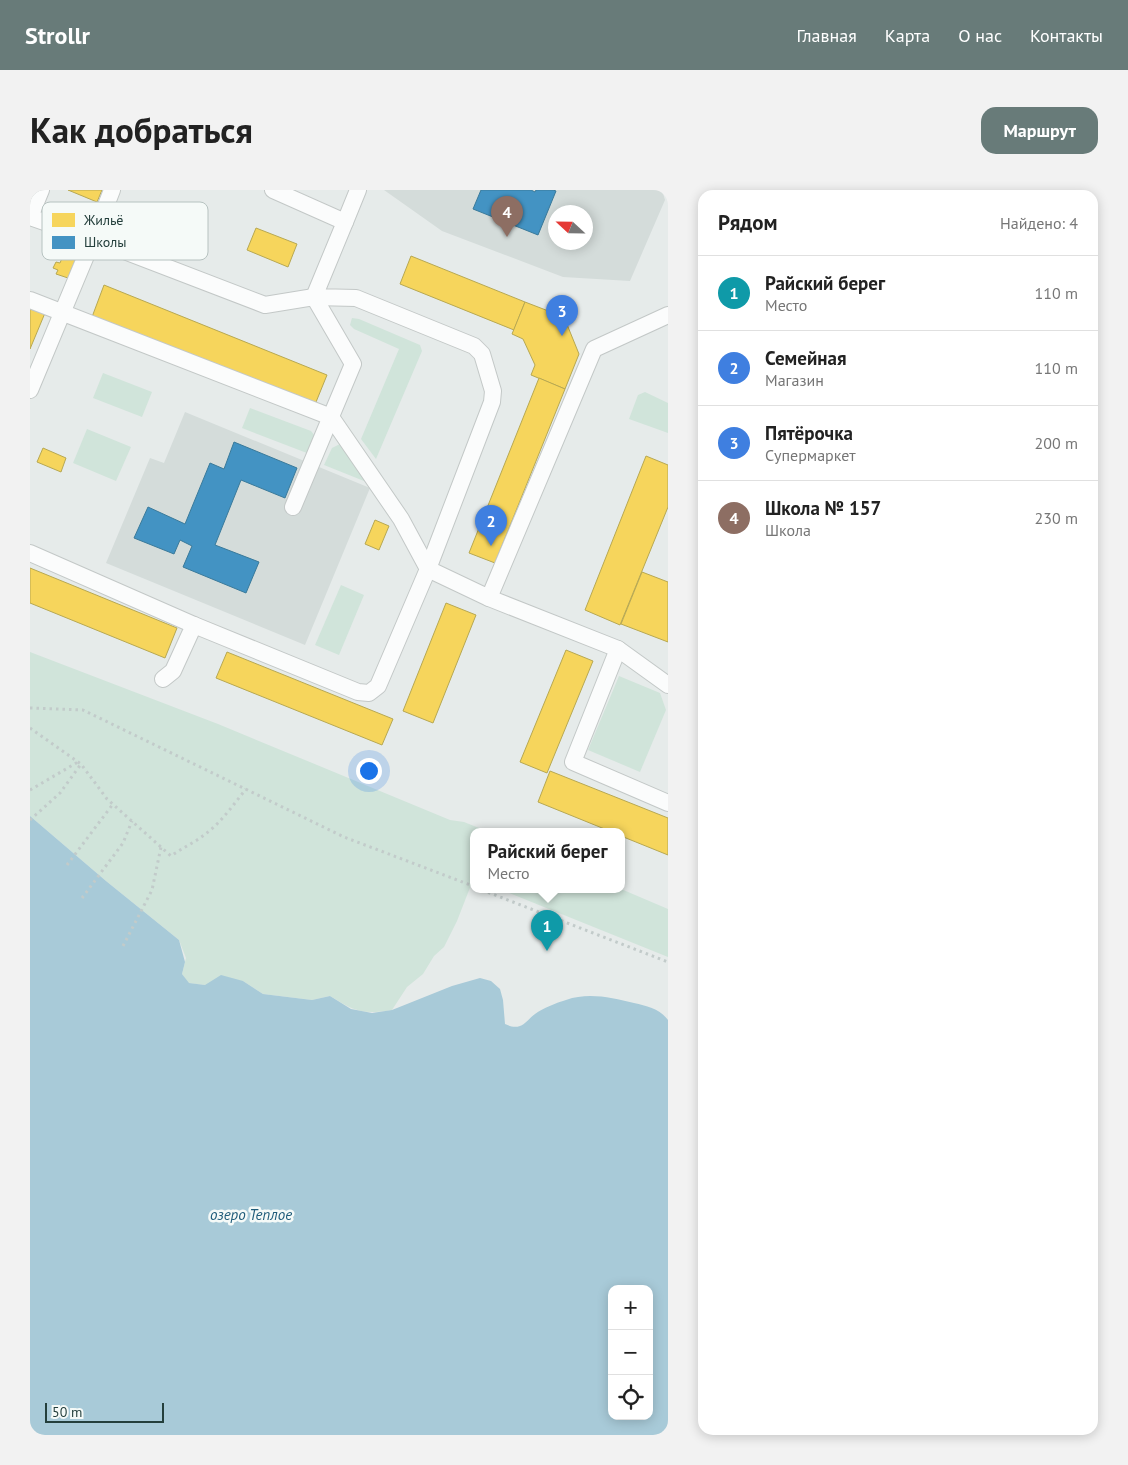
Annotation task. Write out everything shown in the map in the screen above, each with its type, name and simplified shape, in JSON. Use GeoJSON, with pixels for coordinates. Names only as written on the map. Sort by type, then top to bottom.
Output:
{"type":"FeatureCollection","features":[{"type":"Feature","properties":{"kind":"street"},"geometry":{"type":"LineString","coordinates":[[41,190],[30,217],[42,221]]}},
{"type":"Feature","properties":{"kind":"street"},"geometry":{"type":"LineString","coordinates":[[107,202],[112,190]]}},
{"type":"Feature","properties":{"kind":"street"},"geometry":{"type":"LineString","coordinates":[[273,190],[345,222]]}},
{"type":"Feature","properties":{"kind":"street"},"geometry":{"type":"LineString","coordinates":[[314,297],[358,190]]}},
{"type":"Feature","properties":{"kind":"street"},"geometry":{"type":"LineString","coordinates":[[30,390],[84,260]]}},
{"type":"Feature","properties":{"kind":"street"},"geometry":{"type":"LineString","coordinates":[[30,553],[194,625],[358,692],[369,693],[378,686],[428,569],[492,402],[493,391],[482,354],[474,346],[356,298],[314,297],[265,305],[148,260]]}},
{"type":"Feature","properties":{"kind":"street"},"geometry":{"type":"LineString","coordinates":[[293,507],[353,364],[314,297]]}},
{"type":"Feature","properties":{"kind":"street"},"geometry":{"type":"LineString","coordinates":[[30,300],[331,417],[401,520],[428,569],[490,598],[618,649],[668,685]]}},
{"type":"Feature","properties":{"kind":"street"},"geometry":{"type":"LineString","coordinates":[[490,598],[594,349],[668,316]]}},
{"type":"Feature","properties":{"kind":"street"},"geometry":{"type":"LineString","coordinates":[[163,679],[173,671],[194,625]]}},
{"type":"Feature","properties":{"kind":"street"},"geometry":{"type":"LineString","coordinates":[[618,649],[573,762],[668,803]]}},
{"type":"Feature","properties":{"kind":"path"},"geometry":{"type":"LineString","coordinates":[[30,708],[83,710],[344,837],[470,885]]}},
{"type":"Feature","properties":{"kind":"path"},"geometry":{"type":"LineString","coordinates":[[30,728],[79,763],[107,799],[171,856],[204,836],[228,813],[246,789]]}},
{"type":"Feature","properties":{"kind":"path"},"geometry":{"type":"LineString","coordinates":[[30,790],[79,763]]}},
{"type":"Feature","properties":{"kind":"path"},"geometry":{"type":"LineString","coordinates":[[30,820],[60,793],[79,763]]}},
{"type":"Feature","properties":{"kind":"path"},"geometry":{"type":"LineString","coordinates":[[68,865],[113,804]]}},
{"type":"Feature","properties":{"kind":"path"},"geometry":{"type":"LineString","coordinates":[[82,898],[124,843],[132,821]]}},
{"type":"Feature","properties":{"kind":"path"},"geometry":{"type":"LineString","coordinates":[[123,946],[152,890],[161,847]]}},
{"type":"Feature","properties":{"kind":"path"},"geometry":{"type":"LineString","coordinates":[[490,893],[668,962]]}},
{"type":"Feature","properties":{"kind":"shaded area"},"geometry":{"type":"Polygon","coordinates":[[[384,190],[662,190],[665,200],[630,281],[563,277],[442,231],[384,190]]]}},
{"type":"Feature","properties":{"kind":"shaded area"},"geometry":{"type":"Polygon","coordinates":[[[185,412],[370,488],[305,645],[106,563],[150,458],[164,463],[185,412]]]}},
{"type":"Feature","properties":{"kind":"green space"},"geometry":{"type":"Polygon","coordinates":[[[352,318],[359,319],[420,345],[422,351],[376,459],[361,439],[399,349],[354,329],[350,325],[352,318]]]}},
{"type":"Feature","properties":{"kind":"green space"},"geometry":{"type":"Polygon","coordinates":[[[103,373],[152,392],[142,417],[93,398],[103,373]]]}},
{"type":"Feature","properties":{"kind":"green space"},"geometry":{"type":"Polygon","coordinates":[[[645,392],[668,403],[668,433],[629,419],[638,395],[645,392]]]}},
{"type":"Feature","properties":{"kind":"green space"},"geometry":{"type":"Polygon","coordinates":[[[250,408],[311,431],[318,440],[312,455],[242,428],[250,408]]]}},
{"type":"Feature","properties":{"kind":"green space"},"geometry":{"type":"Polygon","coordinates":[[[87,429],[131,447],[116,481],[73,463],[87,429]]]}},
{"type":"Feature","properties":{"kind":"green space"},"geometry":{"type":"Polygon","coordinates":[[[340,444],[350,449],[369,483],[324,465],[332,448],[340,444]]]}},
{"type":"Feature","properties":{"kind":"green space"},"geometry":{"type":"Polygon","coordinates":[[[341,585],[364,595],[339,655],[315,645],[341,585]]]}},
{"type":"Feature","properties":{"kind":"green space"},"geometry":{"type":"Polygon","coordinates":[[[30,652],[218,724],[450,820],[464,822],[479,828],[470,828],[470,888],[444,947],[434,956],[423,974],[407,987],[392,1010],[365,1012],[352,1008],[330,996],[312,1000],[263,994],[243,981],[205,985],[188,983],[182,974],[186,958],[179,940],[30,816],[30,652]]]}},
{"type":"Feature","properties":{"kind":"green space"},"geometry":{"type":"Polygon","coordinates":[[[619,676],[660,693],[666,710],[640,772],[588,750],[619,676]]]}},
{"type":"Feature","properties":{"kind":"green space"},"geometry":{"type":"Polygon","coordinates":[[[625,891],[668,909],[668,957],[509,893],[625,893],[625,891]]]}},
{"type":"Feature","properties":{"kind":"water","name":"озеро Теплое"},"geometry":{"type":"Polygon","coordinates":[[[30,816],[179,940],[185,962],[182,974],[189,983],[205,985],[221,975],[243,981],[263,994],[312,1000],[330,996],[351,1009],[372,1013],[392,1010],[452,986],[480,978],[491,981],[500,989],[505,1024],[512,1026],[518,1027],[522,1025],[535,1014],[550,1006],[583,996],[609,998],[644,1005],[653,1008],[665,1016],[668,1020],[668,1435],[30,1435],[30,816]]]}},
{"type":"Feature","properties":{"kind":"building: Жильё"},"geometry":{"type":"Polygon","coordinates":[[[68,190],[102,190],[97,202],[68,190]]]}},
{"type":"Feature","properties":{"kind":"building: Жильё"},"geometry":{"type":"Polygon","coordinates":[[[256,228],[297,244],[288,267],[247,250],[256,228]]]}},
{"type":"Feature","properties":{"kind":"building: Жильё"},"geometry":{"type":"Polygon","coordinates":[[[411,256],[525,302],[514,330],[400,284],[411,256]]]}},
{"type":"Feature","properties":{"kind":"building: Жильё"},"geometry":{"type":"Polygon","coordinates":[[[61,260],[75,260],[68,278],[56,274],[58,270],[53,268],[56,262],[60,263],[61,260]]]}},
{"type":"Feature","properties":{"kind":"building: Жильё"},"geometry":{"type":"Polygon","coordinates":[[[104,285],[327,375],[314,407],[92,317],[104,285]]]}},
{"type":"Feature","properties":{"kind":"building: Жильё"},"geometry":{"type":"Polygon","coordinates":[[[525,302],[564,317],[579,354],[565,389],[531,375],[535,365],[523,339],[512,334],[525,302]]]}},
{"type":"Feature","properties":{"kind":"building: Жильё"},"geometry":{"type":"Polygon","coordinates":[[[30,307],[45,313],[30,349],[30,307]]]}},
{"type":"Feature","properties":{"kind":"building: Жильё"},"geometry":{"type":"Polygon","coordinates":[[[539,378],[565,389],[495,563],[469,553],[539,378]]]}},
{"type":"Feature","properties":{"kind":"building: Жильё"},"geometry":{"type":"Polygon","coordinates":[[[43,448],[66,458],[61,472],[37,462],[43,448]]]}},
{"type":"Feature","properties":{"kind":"building: Жильё"},"geometry":{"type":"Polygon","coordinates":[[[646,456],[668,465],[668,507],[620,625],[585,610],[646,456]]]}},
{"type":"Feature","properties":{"kind":"building: Жильё"},"geometry":{"type":"Polygon","coordinates":[[[375,520],[389,526],[379,550],[365,544],[375,520]]]}},
{"type":"Feature","properties":{"kind":"building: Жильё"},"geometry":{"type":"Polygon","coordinates":[[[30,568],[177,628],[165,658],[30,603],[30,568]]]}},
{"type":"Feature","properties":{"kind":"building: Жильё"},"geometry":{"type":"Polygon","coordinates":[[[642,572],[668,582],[668,642],[621,624],[642,572]]]}},
{"type":"Feature","properties":{"kind":"building: Жильё"},"geometry":{"type":"Polygon","coordinates":[[[446,603],[476,615],[433,723],[403,711],[446,603]]]}},
{"type":"Feature","properties":{"kind":"building: Жильё"},"geometry":{"type":"Polygon","coordinates":[[[566,650],[593,661],[547,773],[520,762],[566,650]]]}},
{"type":"Feature","properties":{"kind":"building: Жильё"},"geometry":{"type":"Polygon","coordinates":[[[227,652],[393,719],[382,745],[216,678],[227,652]]]}},
{"type":"Feature","properties":{"kind":"building: Жильё"},"geometry":{"type":"Polygon","coordinates":[[[550,771],[668,818],[668,855],[625,838],[625,828],[602,828],[538,802],[550,771]]]}},
{"type":"Feature","properties":{"kind":"building: Школы"},"geometry":{"type":"Polygon","coordinates":[[[481,190],[556,191],[550,205],[548,205],[548,211],[538,235],[473,209],[481,190]]]}},
{"type":"Feature","properties":{"kind":"building: Школы"},"geometry":{"type":"Polygon","coordinates":[[[234,442],[297,468],[285,498],[241,480],[215,545],[259,562],[246,593],[183,567],[192,546],[180,540],[174,554],[134,538],[148,507],[185,524],[210,463],[224,469],[234,442]]]}},
{"type":"Feature","properties":{"kind":"place","name":"Школа № 157"},"geometry":{"type":"Point","coordinates":[507,237]}},
{"type":"Feature","properties":{"kind":"place","name":"Пятёрочка"},"geometry":{"type":"Point","coordinates":[562,336]}},
{"type":"Feature","properties":{"kind":"place","name":"Семейная"},"geometry":{"type":"Point","coordinates":[491,546]}},
{"type":"Feature","properties":{"kind":"place","name":"Райский берег"},"geometry":{"type":"Point","coordinates":[547,951]}}]}
